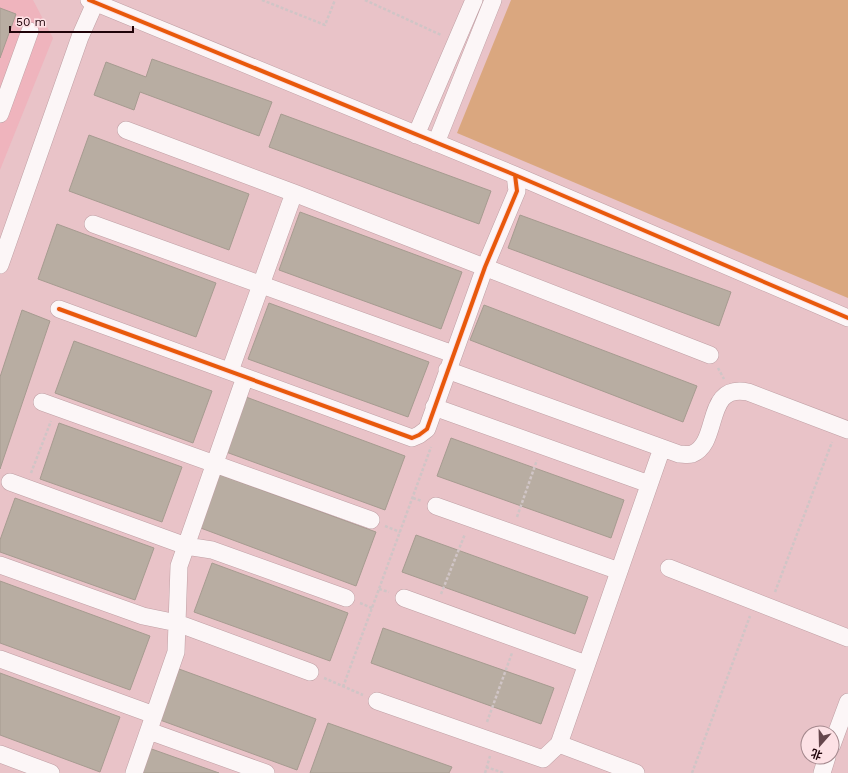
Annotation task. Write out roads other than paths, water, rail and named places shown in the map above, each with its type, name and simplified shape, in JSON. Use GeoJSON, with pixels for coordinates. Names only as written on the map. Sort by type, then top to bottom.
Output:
{"type":"FeatureCollection","features":[{"type":"Feature","properties":{"kind":"street"},"geometry":{"type":"LineString","coordinates":[[416,135],[474,0]]}},
{"type":"Feature","properties":{"kind":"street"},"geometry":{"type":"LineString","coordinates":[[436,143],[493,0]]}},
{"type":"Feature","properties":{"kind":"street"},"geometry":{"type":"LineString","coordinates":[[0,265],[5,232],[80,37],[92,1],[515,175],[848,318]]}},
{"type":"Feature","properties":{"kind":"street"},"geometry":{"type":"LineString","coordinates":[[0,114],[30,31]]}},
{"type":"Feature","properties":{"kind":"street"},"geometry":{"type":"LineString","coordinates":[[126,130],[294,192],[710,355]]}},
{"type":"Feature","properties":{"kind":"street"},"geometry":{"type":"LineString","coordinates":[[59,309],[412,438],[419,436],[426,429],[485,267],[517,191],[515,175]]}},
{"type":"Feature","properties":{"kind":"street"},"geometry":{"type":"LineString","coordinates":[[134,773],[176,652],[179,566],[215,463],[238,374],[294,192]]}},
{"type":"Feature","properties":{"kind":"street"},"geometry":{"type":"LineString","coordinates":[[93,224],[453,354]]}},
{"type":"Feature","properties":{"kind":"street"},"geometry":{"type":"LineString","coordinates":[[447,370],[679,454],[691,454],[698,450],[703,444],[719,403],[725,395],[732,391],[748,392],[843,428]]}},
{"type":"Feature","properties":{"kind":"street"},"geometry":{"type":"LineString","coordinates":[[49,405],[215,463],[371,520]]}},
{"type":"Feature","properties":{"kind":"street"},"geometry":{"type":"LineString","coordinates":[[434,406],[649,484]]}},
{"type":"Feature","properties":{"kind":"street"},"geometry":{"type":"LineString","coordinates":[[377,701],[543,759],[559,744],[662,448]]}},
{"type":"Feature","properties":{"kind":"street"},"geometry":{"type":"LineString","coordinates":[[10,482],[186,546],[212,550],[346,598]]}},
{"type":"Feature","properties":{"kind":"street"},"geometry":{"type":"LineString","coordinates":[[436,506],[619,571]]}},
{"type":"Feature","properties":{"kind":"street"},"geometry":{"type":"LineString","coordinates":[[0,565],[143,616],[177,624],[310,672]]}},
{"type":"Feature","properties":{"kind":"street"},"geometry":{"type":"LineString","coordinates":[[669,568],[848,638]]}},
{"type":"Feature","properties":{"kind":"street"},"geometry":{"type":"LineString","coordinates":[[404,598],[586,664]]}},
{"type":"Feature","properties":{"kind":"street"},"geometry":{"type":"LineString","coordinates":[[0,659],[266,773]]}},
{"type":"Feature","properties":{"kind":"street"},"geometry":{"type":"LineString","coordinates":[[839,725],[848,702]]}},
{"type":"Feature","properties":{"kind":"street"},"geometry":{"type":"LineString","coordinates":[[559,744],[636,773]]}},
{"type":"Feature","properties":{"kind":"street"},"geometry":{"type":"LineString","coordinates":[[0,754],[51,773]]}}]}
